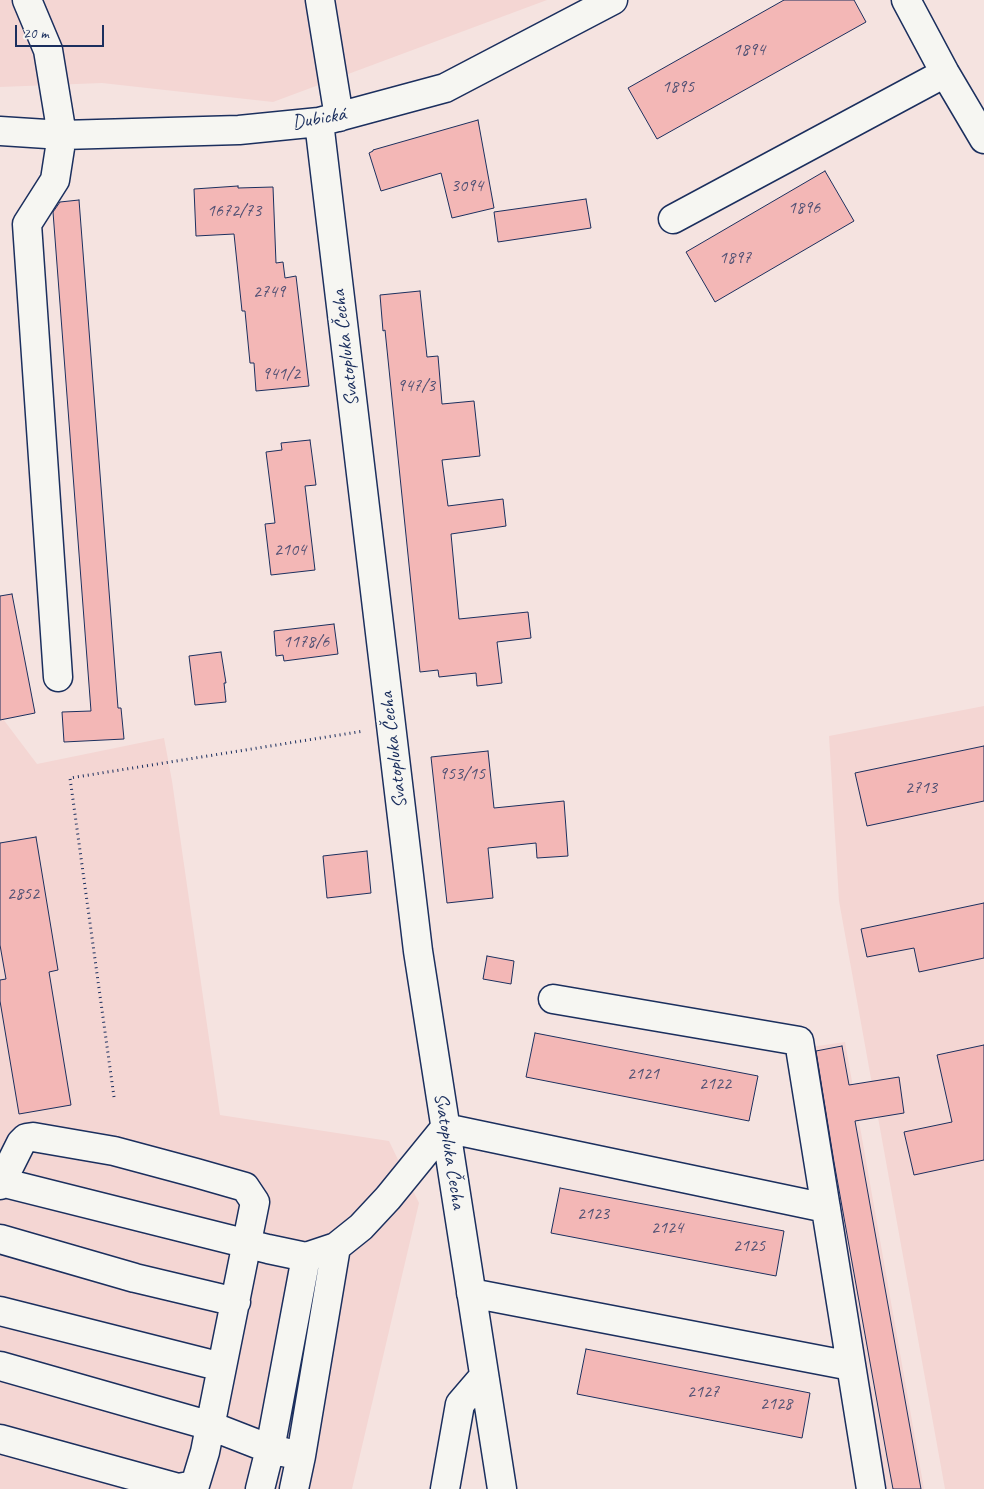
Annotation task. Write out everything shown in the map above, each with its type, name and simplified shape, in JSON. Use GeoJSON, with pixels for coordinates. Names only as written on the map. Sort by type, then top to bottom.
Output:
{"type":"FeatureCollection","features":[{"type":"Feature","properties":{"kind":"street"},"geometry":{"type":"LineString","coordinates":[[27,0],[48,50],[62,135],[55,180],[27,224],[58,677]]}},
{"type":"Feature","properties":{"kind":"street","name":"Svatopluka Čecha"},"geometry":{"type":"LineString","coordinates":[[320,0],[329,119],[391,727],[418,951],[502,1489]]}},
{"type":"Feature","properties":{"kind":"street","name":"Dubická"},"geometry":{"type":"LineString","coordinates":[[0,131],[62,135],[239,130],[329,119],[445,88],[612,0]]}},
{"type":"Feature","properties":{"kind":"street"},"geometry":{"type":"LineString","coordinates":[[906,0],[984,140]]}},
{"type":"Feature","properties":{"kind":"street"},"geometry":{"type":"LineString","coordinates":[[673,219],[945,73]]}},
{"type":"Feature","properties":{"kind":"street"},"geometry":{"type":"LineString","coordinates":[[553,999],[799,1041],[871,1489]]}},
{"type":"Feature","properties":{"kind":"street"},"geometry":{"type":"LineString","coordinates":[[0,1439],[178,1488],[194,1485],[206,1452],[248,1244],[255,1202],[245,1187],[196,1172],[114,1151],[33,1137],[26,1138],[21,1143],[0,1184],[248,1244],[306,1257],[336,1246],[361,1227],[388,1198],[445,1128],[826,1208]]}},
{"type":"Feature","properties":{"kind":"street"},"geometry":{"type":"LineString","coordinates":[[0,1238],[135,1278],[236,1302]]}},
{"type":"Feature","properties":{"kind":"street"},"geometry":{"type":"LineString","coordinates":[[294,1489],[336,1246]]}},
{"type":"Feature","properties":{"kind":"street"},"geometry":{"type":"LineString","coordinates":[[260,1489],[270,1449],[306,1257]]}},
{"type":"Feature","properties":{"kind":"street"},"geometry":{"type":"LineString","coordinates":[[471,1293],[851,1366]]}},
{"type":"Feature","properties":{"kind":"street"},"geometry":{"type":"LineString","coordinates":[[0,1311],[222,1367]]}},
{"type":"Feature","properties":{"kind":"street"},"geometry":{"type":"LineString","coordinates":[[0,1366],[211,1426],[270,1449],[301,1456]]}},
{"type":"Feature","properties":{"kind":"street"},"geometry":{"type":"LineString","coordinates":[[445,1489],[460,1404],[484,1376]]}},
{"type":"Feature","properties":{"kind":"path"},"geometry":{"type":"LineString","coordinates":[[114,1096],[70,778],[391,727]]}},
{"type":"Feature","properties":{"kind":"shaded area"},"geometry":{"type":"Polygon","coordinates":[[[0,0],[547,0],[273,102],[102,83],[0,87],[0,0]]]}},
{"type":"Feature","properties":{"kind":"shaded area"},"geometry":{"type":"Polygon","coordinates":[[[984,706],[984,1489],[945,1489],[839,901],[829,736],[984,706]]]}},
{"type":"Feature","properties":{"kind":"shaded area"},"geometry":{"type":"Polygon","coordinates":[[[0,715],[37,764],[164,738],[172,781],[220,1115],[389,1141],[419,1203],[352,1489],[0,1489],[0,715]]]}},
{"type":"Feature","properties":{"kind":"shaded area"},"geometry":{"type":"Polygon","coordinates":[[[845,1042],[924,1489],[879,1489],[804,1048],[845,1042]]]}},
{"type":"Feature","properties":{"kind":"building"},"geometry":{"type":"Polygon","coordinates":[[[784,0],[854,0],[866,22],[657,139],[628,88],[784,0]]]}},
{"type":"Feature","properties":{"kind":"building"},"geometry":{"type":"Polygon","coordinates":[[[478,120],[494,208],[452,218],[441,173],[381,191],[369,153],[373,150],[478,120]]]}},
{"type":"Feature","properties":{"kind":"building"},"geometry":{"type":"Polygon","coordinates":[[[825,171],[854,221],[715,302],[686,252],[825,171]]]}},
{"type":"Feature","properties":{"kind":"building"},"geometry":{"type":"Polygon","coordinates":[[[238,186],[238,188],[273,187],[276,263],[283,262],[285,278],[296,276],[309,386],[256,391],[254,363],[250,363],[245,311],[242,311],[234,234],[196,236],[194,189],[238,186]]]}},
{"type":"Feature","properties":{"kind":"building"},"geometry":{"type":"Polygon","coordinates":[[[586,199],[591,228],[498,242],[494,212],[586,199]]]}},
{"type":"Feature","properties":{"kind":"building"},"geometry":{"type":"Polygon","coordinates":[[[79,200],[118,708],[121,708],[124,739],[64,742],[62,712],[91,711],[53,212],[60,202],[79,200]]]}},
{"type":"Feature","properties":{"kind":"building"},"geometry":{"type":"Polygon","coordinates":[[[420,291],[427,357],[438,356],[442,404],[474,401],[480,456],[442,460],[448,506],[503,499],[506,526],[451,534],[459,619],[528,612],[531,638],[497,642],[502,683],[477,686],[476,673],[439,677],[438,670],[420,672],[380,295],[420,291]]]}},
{"type":"Feature","properties":{"kind":"building"},"geometry":{"type":"Polygon","coordinates":[[[310,440],[316,485],[305,486],[315,570],[271,575],[265,524],[275,523],[266,452],[282,450],[281,443],[310,440]]]}},
{"type":"Feature","properties":{"kind":"building"},"geometry":{"type":"Polygon","coordinates":[[[12,594],[35,713],[0,720],[0,596],[12,594]]]}},
{"type":"Feature","properties":{"kind":"building"},"geometry":{"type":"Polygon","coordinates":[[[334,624],[338,654],[284,661],[283,655],[276,656],[274,631],[334,624]]]}},
{"type":"Feature","properties":{"kind":"building"},"geometry":{"type":"Polygon","coordinates":[[[221,652],[226,683],[224,683],[226,702],[195,705],[189,656],[221,652]]]}},
{"type":"Feature","properties":{"kind":"building"},"geometry":{"type":"Polygon","coordinates":[[[984,746],[984,801],[867,826],[855,773],[984,746]]]}},
{"type":"Feature","properties":{"kind":"building"},"geometry":{"type":"Polygon","coordinates":[[[488,751],[494,808],[564,801],[568,856],[537,858],[536,843],[488,848],[493,898],[447,903],[431,757],[488,751]]]}},
{"type":"Feature","properties":{"kind":"building"},"geometry":{"type":"Polygon","coordinates":[[[36,837],[58,970],[49,972],[71,1105],[19,1114],[0,1001],[0,980],[6,979],[0,945],[0,843],[36,837]]]}},
{"type":"Feature","properties":{"kind":"building"},"geometry":{"type":"Polygon","coordinates":[[[367,851],[371,893],[327,898],[323,856],[367,851]]]}},
{"type":"Feature","properties":{"kind":"building"},"geometry":{"type":"Polygon","coordinates":[[[984,903],[984,958],[919,972],[914,948],[867,957],[861,929],[984,903]]]}},
{"type":"Feature","properties":{"kind":"building"},"geometry":{"type":"Polygon","coordinates":[[[487,956],[514,961],[511,984],[483,979],[487,956]]]}},
{"type":"Feature","properties":{"kind":"building"},"geometry":{"type":"Polygon","coordinates":[[[535,1033],[758,1076],[749,1121],[526,1077],[535,1033]]]}},
{"type":"Feature","properties":{"kind":"building"},"geometry":{"type":"Polygon","coordinates":[[[984,1045],[984,1160],[914,1175],[904,1132],[952,1122],[937,1055],[984,1045]]]}},
{"type":"Feature","properties":{"kind":"building"},"geometry":{"type":"Polygon","coordinates":[[[842,1046],[849,1085],[899,1077],[904,1113],[855,1121],[921,1489],[893,1489],[834,1162],[816,1051],[842,1046]]]}},
{"type":"Feature","properties":{"kind":"building"},"geometry":{"type":"Polygon","coordinates":[[[560,1188],[784,1231],[776,1276],[551,1233],[560,1188]]]}},
{"type":"Feature","properties":{"kind":"building"},"geometry":{"type":"Polygon","coordinates":[[[586,1349],[810,1393],[802,1438],[577,1394],[586,1349]]]}}]}
